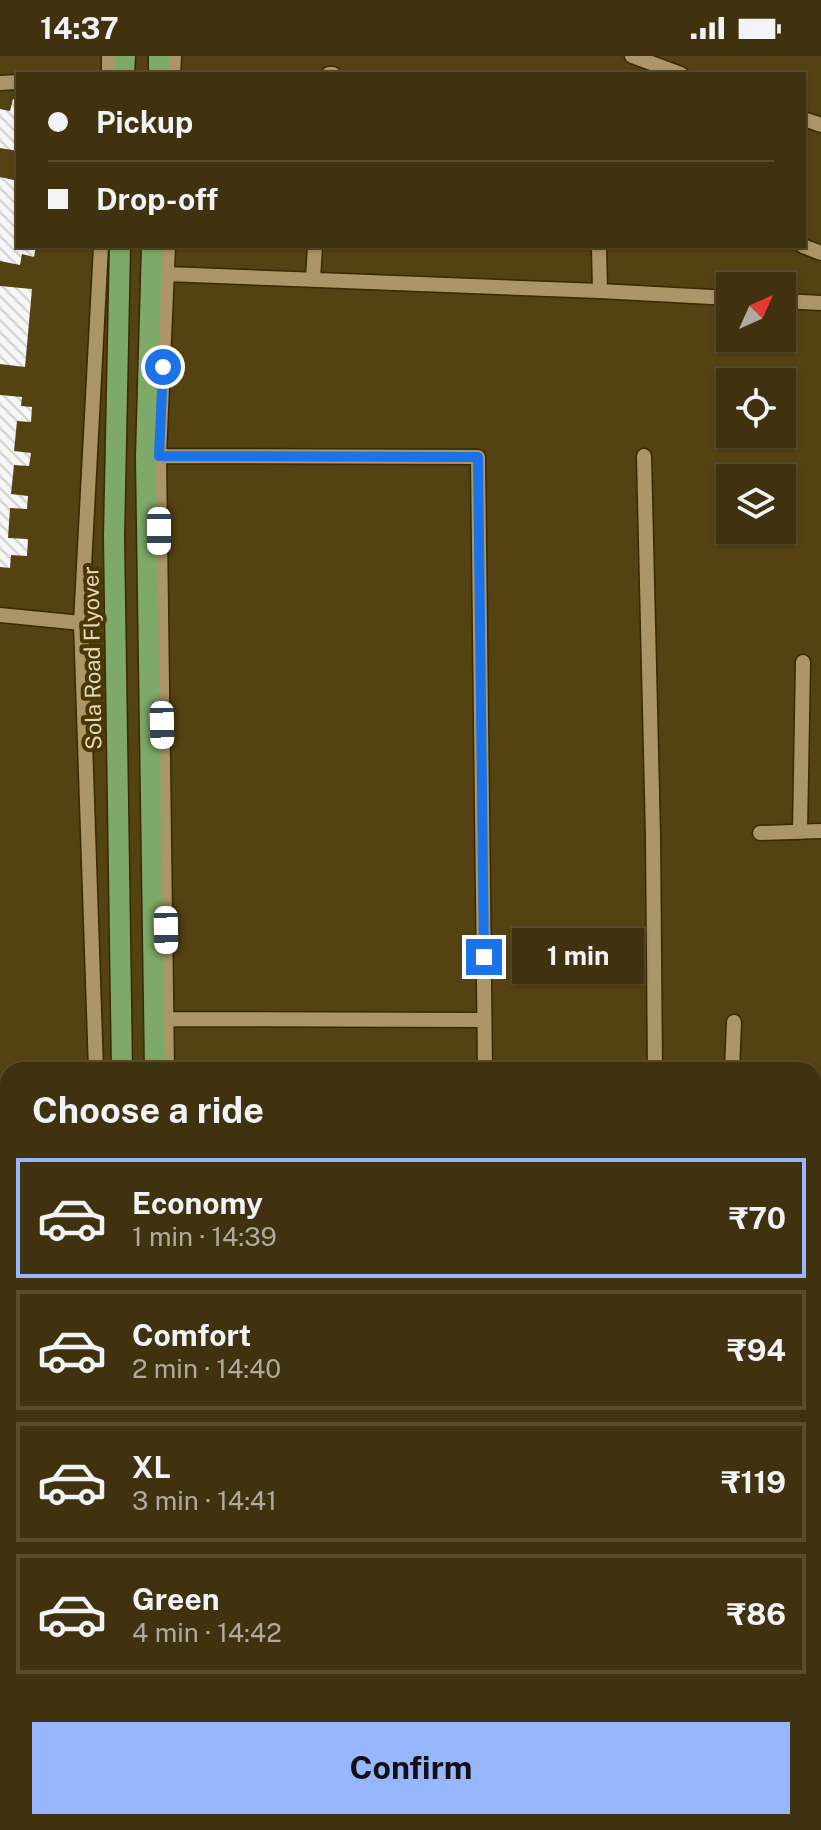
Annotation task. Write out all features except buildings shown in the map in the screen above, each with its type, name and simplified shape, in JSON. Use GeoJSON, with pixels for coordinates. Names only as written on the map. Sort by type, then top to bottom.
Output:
{"type":"FeatureCollection","features":[{"type":"Feature","properties":{"kind":"main road","name":"Sola Road Flyover"},"geometry":{"type":"LineString","coordinates":[[120,248],[114,537],[122,1062]]}},
{"type":"Feature","properties":{"kind":"main road"},"geometry":{"type":"LineString","coordinates":[[152,248],[146,457],[155,1062]]}},
{"type":"Feature","properties":{"kind":"street"},"geometry":{"type":"LineString","coordinates":[[632,56],[676,72]]}},
{"type":"Feature","properties":{"kind":"street"},"geometry":{"type":"LineString","coordinates":[[96,1062],[81,623],[101,248]]}},
{"type":"Feature","properties":{"kind":"street"},"geometry":{"type":"LineString","coordinates":[[167,1062],[159,456],[168,248]]}},
{"type":"Feature","properties":{"kind":"street"},"geometry":{"type":"LineString","coordinates":[[313,279],[315,248]]}},
{"type":"Feature","properties":{"kind":"street"},"geometry":{"type":"LineString","coordinates":[[599,248],[600,291]]}},
{"type":"Feature","properties":{"kind":"street"},"geometry":{"type":"LineString","coordinates":[[167,274],[716,297]]}},
{"type":"Feature","properties":{"kind":"street"},"geometry":{"type":"LineString","coordinates":[[796,302],[821,303]]}},
{"type":"Feature","properties":{"kind":"street"},"geometry":{"type":"LineString","coordinates":[[159,456],[478,457],[485,1062]]}},
{"type":"Feature","properties":{"kind":"street"},"geometry":{"type":"LineString","coordinates":[[644,456],[655,1062]]}},
{"type":"Feature","properties":{"kind":"street"},"geometry":{"type":"LineString","coordinates":[[0,615],[81,623]]}},
{"type":"Feature","properties":{"kind":"street"},"geometry":{"type":"LineString","coordinates":[[800,832],[803,662]]}},
{"type":"Feature","properties":{"kind":"street"},"geometry":{"type":"LineString","coordinates":[[760,833],[821,831]]}},
{"type":"Feature","properties":{"kind":"street"},"geometry":{"type":"LineString","coordinates":[[167,1019],[484,1020]]}},
{"type":"Feature","properties":{"kind":"street"},"geometry":{"type":"LineString","coordinates":[[732,1062],[734,1022]]}},
{"type":"Feature","properties":{"kind":"route"},"geometry":{"type":"LineString","coordinates":[[163,367],[159,456],[478,457],[484,957]]}}]}
